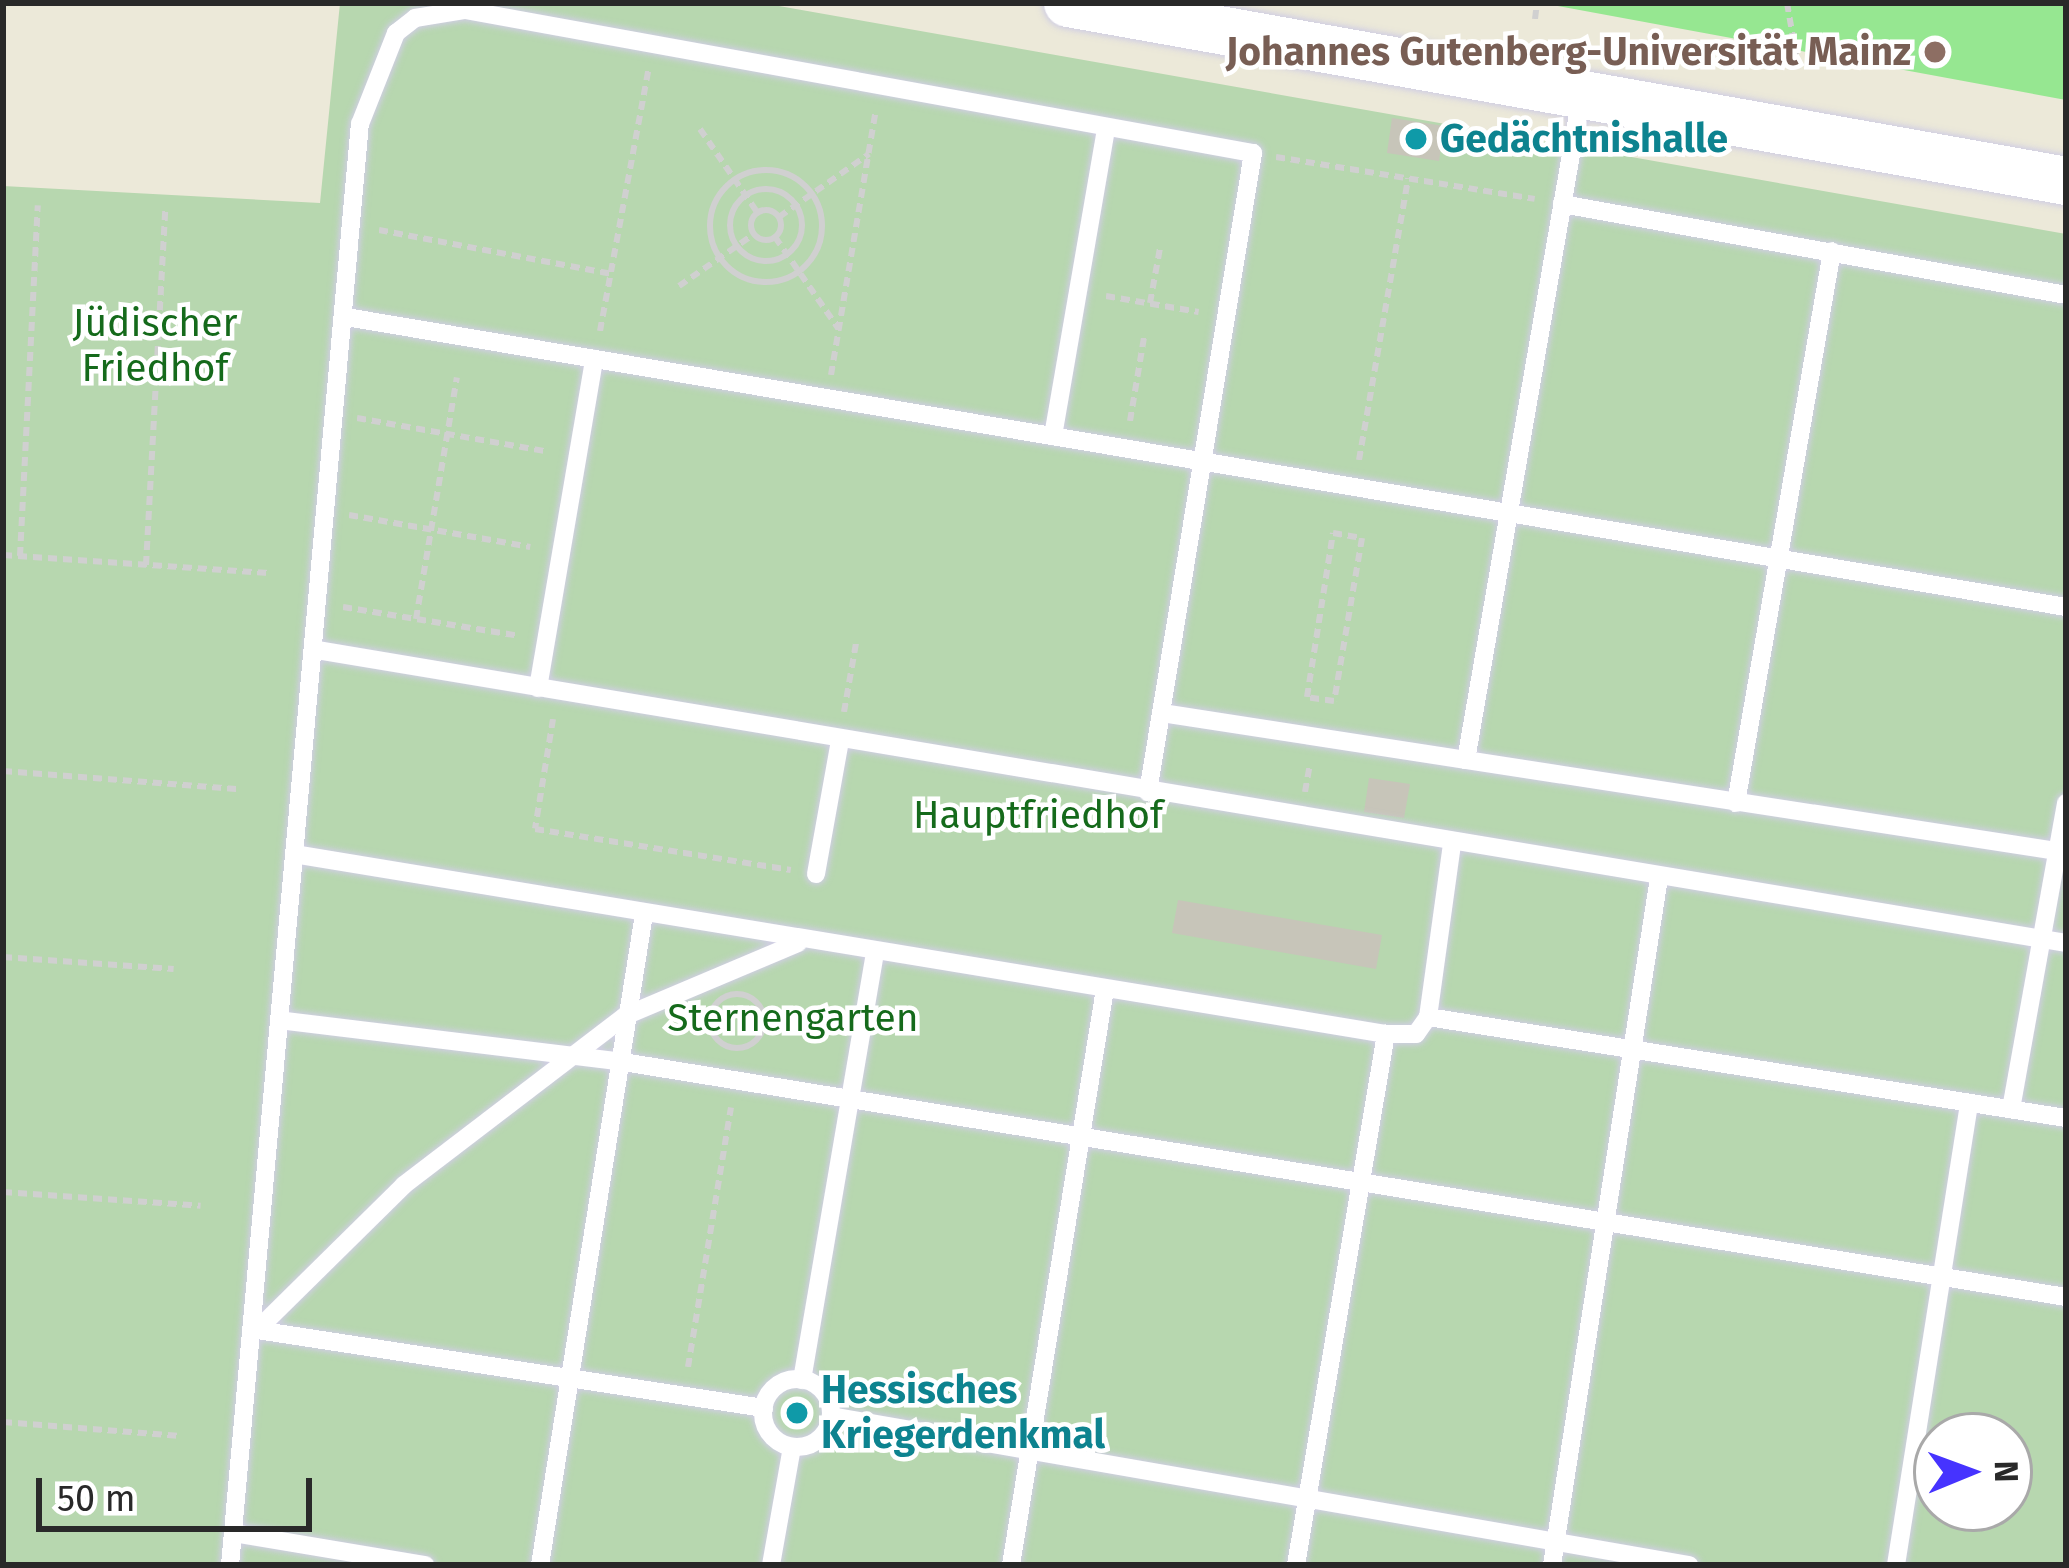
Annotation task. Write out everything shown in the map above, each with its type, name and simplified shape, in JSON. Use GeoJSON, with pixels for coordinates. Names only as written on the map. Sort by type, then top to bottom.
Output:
{"type":"FeatureCollection","features":[{"type":"Feature","properties":{"kind":"street"},"geometry":{"type":"LineString","coordinates":[[1068,3],[2066,181]]}},
{"type":"Feature","properties":{"kind":"lane"},"geometry":{"type":"LineString","coordinates":[[230,1565],[286,1021],[352,225],[379,59],[415,18],[441,8],[1253,153],[1148,792]]}},
{"type":"Feature","properties":{"kind":"lane"},"geometry":{"type":"LineString","coordinates":[[1466,760],[1582,95]]}},
{"type":"Feature","properties":{"kind":"lane"},"geometry":{"type":"LineString","coordinates":[[1053,436],[1106,128]]}},
{"type":"Feature","properties":{"kind":"lane"},"geometry":{"type":"LineString","coordinates":[[1562,204],[2066,295]]}},
{"type":"Feature","properties":{"kind":"lane"},"geometry":{"type":"LineString","coordinates":[[1736,803],[1832,251]]}},
{"type":"Feature","properties":{"kind":"lane"},"geometry":{"type":"LineString","coordinates":[[346,317],[2066,607]]}},
{"type":"Feature","properties":{"kind":"lane"},"geometry":{"type":"LineString","coordinates":[[548,690],[594,359]]}},
{"type":"Feature","properties":{"kind":"lane"},"geometry":{"type":"LineString","coordinates":[[317,650],[1452,844],[2066,943]]}},
{"type":"Feature","properties":{"kind":"lane"},"geometry":{"type":"LineString","coordinates":[[1162,713],[2057,851]]}},
{"type":"Feature","properties":{"kind":"lane"},"geometry":{"type":"LineString","coordinates":[[816,874],[840,740]]}},
{"type":"Feature","properties":{"kind":"lane"},"geometry":{"type":"LineString","coordinates":[[2012,1109],[2066,803]]}},
{"type":"Feature","properties":{"kind":"lane"},"geometry":{"type":"LineString","coordinates":[[300,855],[1386,1034],[1416,1034],[1428,1017],[1452,844]]}},
{"type":"Feature","properties":{"kind":"lane"},"geometry":{"type":"LineString","coordinates":[[1552,1565],[1659,878]]}},
{"type":"Feature","properties":{"kind":"lane"},"geometry":{"type":"LineString","coordinates":[[540,1565],[644,914]]}},
{"type":"Feature","properties":{"kind":"lane"},"geometry":{"type":"LineString","coordinates":[[257,1330],[404,1185],[625,1016],[804,940]]}},
{"type":"Feature","properties":{"kind":"lane"},"geometry":{"type":"LineString","coordinates":[[802,1380],[875,951]]}},
{"type":"Feature","properties":{"kind":"lane"},"geometry":{"type":"LineString","coordinates":[[1011,1565],[1106,989]]}},
{"type":"Feature","properties":{"kind":"lane"},"geometry":{"type":"LineString","coordinates":[[1428,1017],[1968,1108],[2066,1118]]}},
{"type":"Feature","properties":{"kind":"lane"},"geometry":{"type":"LineString","coordinates":[[286,1021],[617,1061],[2066,1297]]}},
{"type":"Feature","properties":{"kind":"lane"},"geometry":{"type":"LineString","coordinates":[[1296,1565],[1386,1034]]}},
{"type":"Feature","properties":{"kind":"lane"},"geometry":{"type":"LineString","coordinates":[[1896,1565],[1968,1108]]}},
{"type":"Feature","properties":{"kind":"lane"},"geometry":{"type":"LineString","coordinates":[[257,1330],[764,1408]]}},
{"type":"Feature","properties":{"kind":"lane"},"geometry":{"type":"LineString","coordinates":[[802,1380],[826,1396],[830,1416],[822,1436],[792,1447],[773,1437],[764,1408],[781,1383],[802,1380]]}},
{"type":"Feature","properties":{"kind":"lane"},"geometry":{"type":"LineString","coordinates":[[830,1416],[1689,1565]]}},
{"type":"Feature","properties":{"kind":"lane"},"geometry":{"type":"LineString","coordinates":[[771,1565],[792,1447]]}},
{"type":"Feature","properties":{"kind":"lane"},"geometry":{"type":"LineString","coordinates":[[234,1533],[425,1565]]}},
{"type":"Feature","properties":{"kind":"path"},"geometry":{"type":"LineString","coordinates":[[1535,20],[1537,3]]}},
{"type":"Feature","properties":{"kind":"path"},"geometry":{"type":"LineString","coordinates":[[1787,3],[1798,66]]}},
{"type":"Feature","properties":{"kind":"path"},"geometry":{"type":"LineString","coordinates":[[594,359],[653,46]]}},
{"type":"Feature","properties":{"kind":"path"},"geometry":{"type":"LineString","coordinates":[[827,398],[879,89]]}},
{"type":"Feature","properties":{"kind":"path"},"geometry":{"type":"LineString","coordinates":[[700,129],[757,212],[754,234]]}},
{"type":"Feature","properties":{"kind":"path"},"geometry":{"type":"LineString","coordinates":[[839,329],[775,237],[779,217],[869,154]]}},
{"type":"Feature","properties":{"kind":"path"},"geometry":{"type":"LineString","coordinates":[[1287,158],[1538,200]]}},
{"type":"Feature","properties":{"kind":"path"},"geometry":{"type":"LineString","coordinates":[[767,169],[812,193],[822,235],[799,272],[756,281],[720,258],[710,224],[734,179],[767,169]]}},
{"type":"Feature","properties":{"kind":"path"},"geometry":{"type":"LineString","coordinates":[[1346,535],[1408,178]]}},
{"type":"Feature","properties":{"kind":"path"},"geometry":{"type":"LineString","coordinates":[[778,191],[796,205],[802,226],[787,255],[754,260],[736,246],[731,213],[746,195],[778,191]]}},
{"type":"Feature","properties":{"kind":"path"},"geometry":{"type":"LineString","coordinates":[[20,556],[38,205]]}},
{"type":"Feature","properties":{"kind":"path"},"geometry":{"type":"LineString","coordinates":[[146,565],[165,210]]}},
{"type":"Feature","properties":{"kind":"path"},"geometry":{"type":"LineString","coordinates":[[757,212],[779,217]]}},
{"type":"Feature","properties":{"kind":"path"},"geometry":{"type":"LineString","coordinates":[[352,225],[611,274]]}},
{"type":"Feature","properties":{"kind":"path"},"geometry":{"type":"LineString","coordinates":[[679,286],[754,234],[775,237]]}},
{"type":"Feature","properties":{"kind":"path"},"geometry":{"type":"LineString","coordinates":[[1150,304],[1160,248]]}},
{"type":"Feature","properties":{"kind":"path"},"geometry":{"type":"LineString","coordinates":[[1077,290],[1227,317]]}},
{"type":"Feature","properties":{"kind":"path"},"geometry":{"type":"LineString","coordinates":[[1125,448],[1144,337]]}},
{"type":"Feature","properties":{"kind":"path"},"geometry":{"type":"LineString","coordinates":[[416,619],[458,377]]}},
{"type":"Feature","properties":{"kind":"path"},"geometry":{"type":"LineString","coordinates":[[336,414],[545,451]]}},
{"type":"Feature","properties":{"kind":"path"},"geometry":{"type":"LineString","coordinates":[[328,512],[530,547]]}},
{"type":"Feature","properties":{"kind":"path"},"geometry":{"type":"LineString","coordinates":[[1333,533],[1346,535],[1362,538],[1334,701],[1306,698],[1333,533]]}},
{"type":"Feature","properties":{"kind":"path"},"geometry":{"type":"LineString","coordinates":[[3,555],[268,573]]}},
{"type":"Feature","properties":{"kind":"path"},"geometry":{"type":"LineString","coordinates":[[322,604],[523,636]]}},
{"type":"Feature","properties":{"kind":"path"},"geometry":{"type":"LineString","coordinates":[[844,715],[856,643]]}},
{"type":"Feature","properties":{"kind":"path"},"geometry":{"type":"LineString","coordinates":[[548,690],[535,829],[816,874]]}},
{"type":"Feature","properties":{"kind":"path"},"geometry":{"type":"LineString","coordinates":[[3,771],[239,789]]}},
{"type":"Feature","properties":{"kind":"path"},"geometry":{"type":"LineString","coordinates":[[3,958],[174,969]]}},
{"type":"Feature","properties":{"kind":"path"},"geometry":{"type":"LineString","coordinates":[[763,1019],[750,998],[732,994],[716,1004],[710,1030],[738,1048],[763,1019],[801,1016]]}},
{"type":"Feature","properties":{"kind":"path"},"geometry":{"type":"LineString","coordinates":[[683,1394],[735,1081]]}},
{"type":"Feature","properties":{"kind":"path"},"geometry":{"type":"LineString","coordinates":[[3,1192],[201,1206]]}},
{"type":"Feature","properties":{"kind":"path"},"geometry":{"type":"LineString","coordinates":[[3,1422],[181,1436]]}},
{"type":"Feature","properties":{"kind":"green space","name":"Hauptfriedhof"},"geometry":{"type":"Polygon","coordinates":[[[340,3],[762,3],[2066,234],[2066,1565],[3,1565],[3,186],[320,203],[340,3]]]}},
{"type":"Feature","properties":{"kind":"green space","name":"Johannes Gutenberg-Universität Mainz"},"geometry":{"type":"Polygon","coordinates":[[[1547,3],[2066,3],[2066,100],[1547,4],[1547,3]]]}},
{"type":"Feature","properties":{"kind":"building","name":"Gedächtnishalle"},"geometry":{"type":"Polygon","coordinates":[[[1392,118],[1444,126],[1439,161],[1387,153],[1392,118]]]}},
{"type":"Feature","properties":{"kind":"building"},"geometry":{"type":"Polygon","coordinates":[[[1369,778],[1410,784],[1404,818],[1364,812],[1369,778]]]}},
{"type":"Feature","properties":{"kind":"building"},"geometry":{"type":"Polygon","coordinates":[[[1178,900],[1382,935],[1376,969],[1172,933],[1178,900]]]}},
{"type":"Feature","properties":{"kind":"place","name":"Johannes Gutenberg-Universität Mainz"},"geometry":{"type":"Point","coordinates":[1935,52]}},
{"type":"Feature","properties":{"kind":"place","name":"Gedächtnishalle"},"geometry":{"type":"Point","coordinates":[1416,139]}},
{"type":"Feature","properties":{"kind":"place","name":"Hessisches Kriegerdenkmal"},"geometry":{"type":"Point","coordinates":[797,1413]}},
{"type":"Feature","properties":{"kind":"park label","name":"Jüdischer Friedhof"},"geometry":{"type":"Point","coordinates":[155,346]}},
{"type":"Feature","properties":{"kind":"park label","name":"Sternengarten"},"geometry":{"type":"Point","coordinates":[793,1018]}}]}
